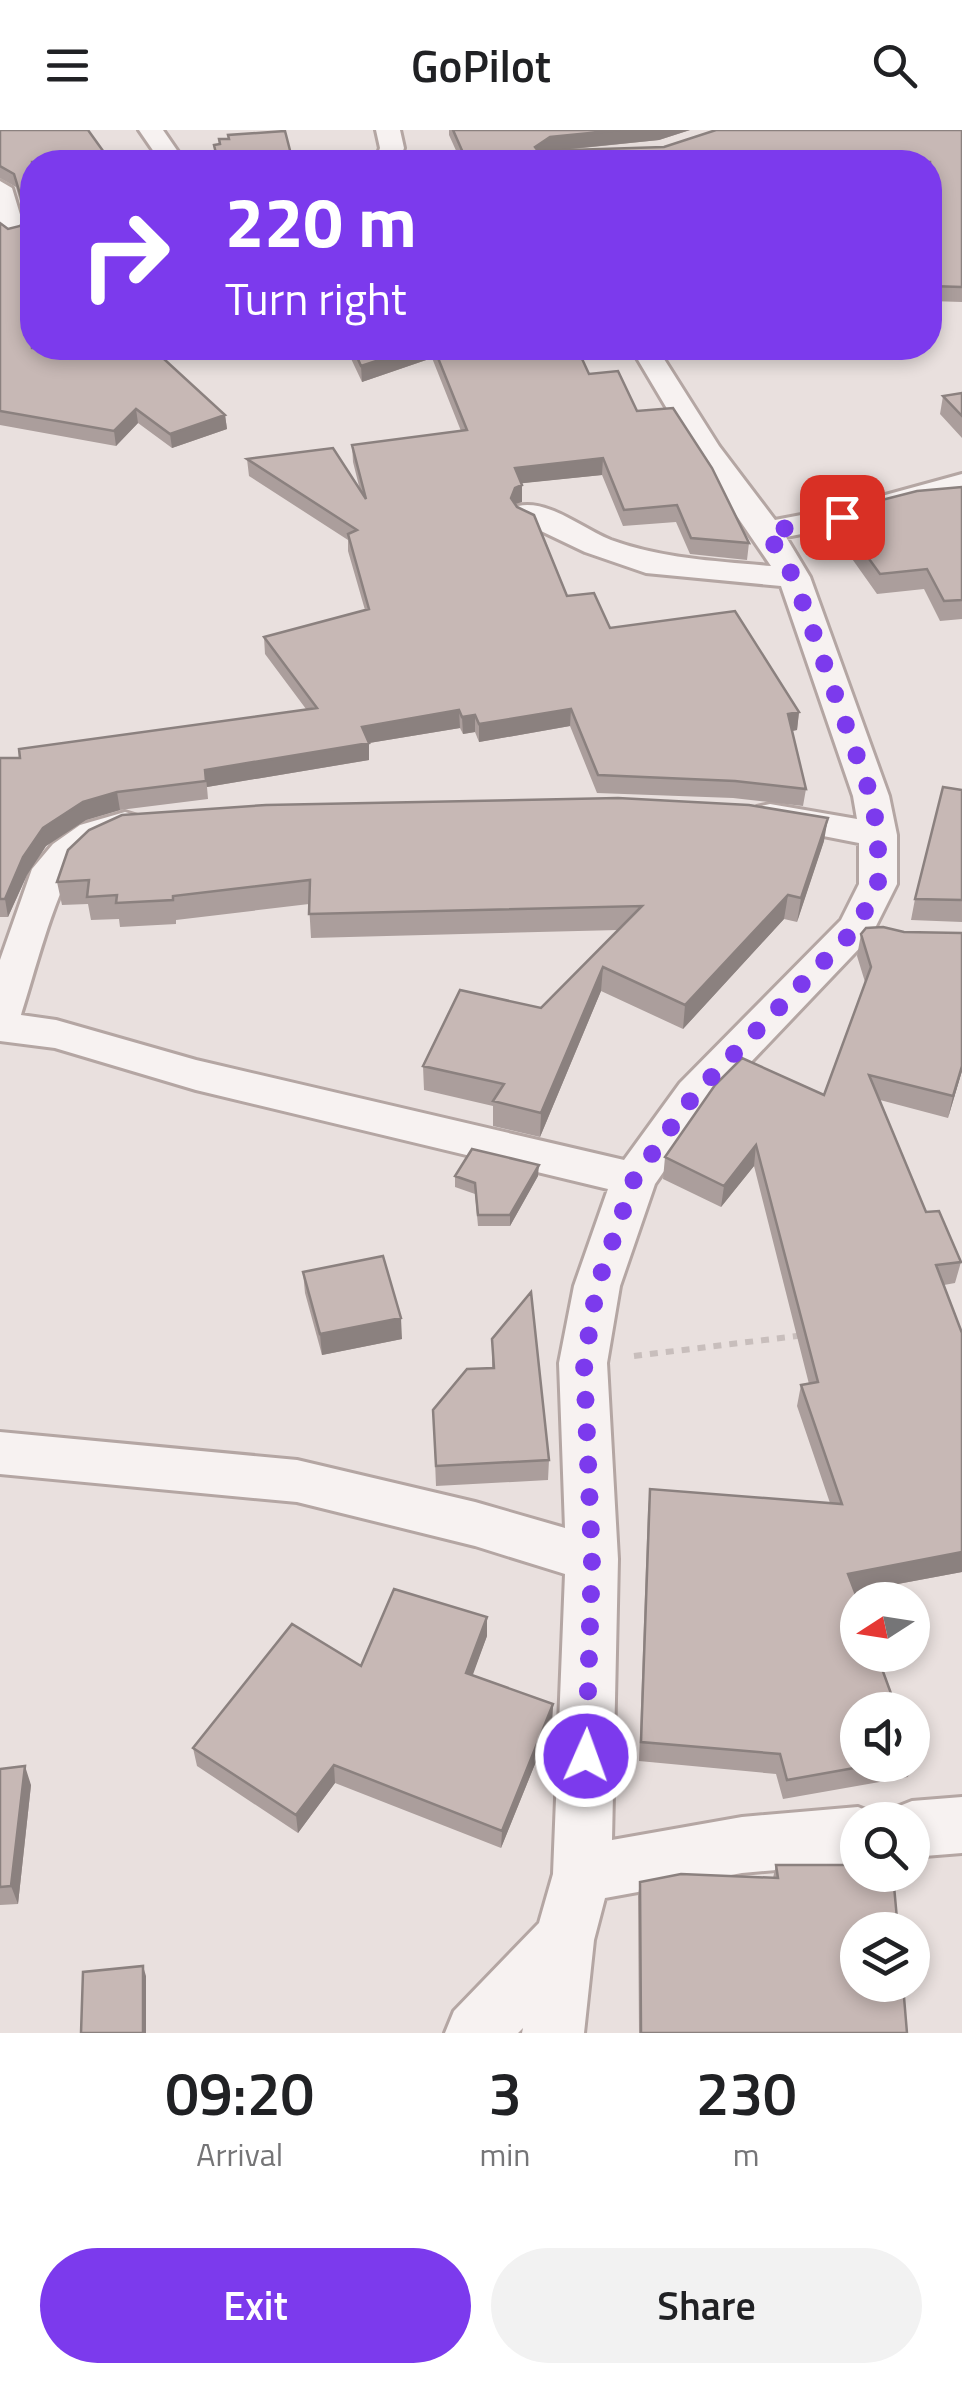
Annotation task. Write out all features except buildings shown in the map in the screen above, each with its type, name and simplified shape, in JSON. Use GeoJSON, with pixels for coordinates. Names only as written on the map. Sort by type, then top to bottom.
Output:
{"type":"FeatureCollection","features":[{"type":"Feature","properties":{"kind":"street"},"geometry":{"type":"LineString","coordinates":[[0,188],[15,230]]}},
{"type":"Feature","properties":{"kind":"street"},"geometry":{"type":"LineString","coordinates":[[553,2033],[564,1940],[582,1874],[592,1559],[584,1363],[597,1286],[634,1179],[695,1094],[857,927],[878,884],[878,834],[871,796],[794,578],[767,532],[706,449],[651,360]]}},
{"type":"Feature","properties":{"kind":"street"},"geometry":{"type":"LineString","coordinates":[[767,532],[842,517],[962,484]]}},
{"type":"Feature","properties":{"kind":"street"},"geometry":{"type":"LineString","coordinates":[[529,513],[596,545],[657,566],[794,578]]}},
{"type":"Feature","properties":{"kind":"street"},"geometry":{"type":"LineString","coordinates":[[729,809],[878,834]]}},
{"type":"Feature","properties":{"kind":"street"},"geometry":{"type":"LineString","coordinates":[[0,1018],[51,868],[65,851],[87,836],[116,825],[154,821]]}},
{"type":"Feature","properties":{"kind":"street"},"geometry":{"type":"LineString","coordinates":[[857,927],[900,937]]}},
{"type":"Feature","properties":{"kind":"street"},"geometry":{"type":"LineString","coordinates":[[0,1027],[56,1034],[196,1075],[634,1179]]}},
{"type":"Feature","properties":{"kind":"street"},"geometry":{"type":"LineString","coordinates":[[0,1453],[297,1481],[475,1524],[592,1559]]}},
{"type":"Feature","properties":{"kind":"street"},"geometry":{"type":"LineString","coordinates":[[930,1828],[962,1825]]}},
{"type":"Feature","properties":{"kind":"street"},"geometry":{"type":"LineString","coordinates":[[582,1874],[742,1845],[840,1836]]}},
{"type":"Feature","properties":{"kind":"street"},"geometry":{"type":"LineString","coordinates":[[476,2033],[564,1940]]}},
{"type":"Feature","properties":{"kind":"path"},"geometry":{"type":"LineString","coordinates":[[584,1363],[820,1333]]}},
{"type":"Feature","properties":{"kind":"route"},"geometry":{"type":"LineString","coordinates":[[586,1756],[592,1559],[584,1363],[597,1286],[634,1179],[695,1094],[857,927],[878,884],[878,834],[871,796],[794,578],[767,532],[842,517]]}}]}
